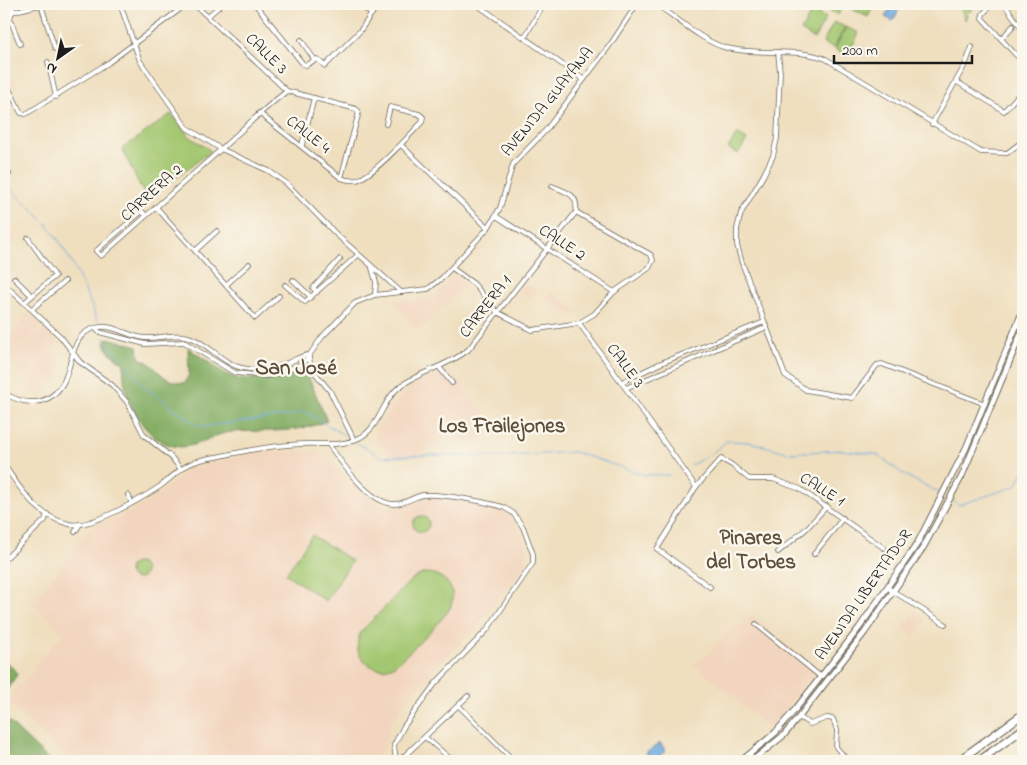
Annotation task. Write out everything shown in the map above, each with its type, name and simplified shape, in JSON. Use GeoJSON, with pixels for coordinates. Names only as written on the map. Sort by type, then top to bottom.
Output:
{"type":"FeatureCollection","features":[{"type":"Feature","properties":{"kind":"highway"},"geometry":{"type":"LineString","coordinates":[[958,761],[1023,714]]}},
{"type":"Feature","properties":{"kind":"highway"},"geometry":{"type":"LineString","coordinates":[[979,761],[1023,729]]}},
{"type":"Feature","properties":{"kind":"main road","name":"AVENIDA LIBERTADOR"},"geometry":{"type":"LineString","coordinates":[[741,761],[775,733],[821,677],[888,588],[917,544],[985,404],[1023,310]]}},
{"type":"Feature","properties":{"kind":"main road","name":"AVENIDA LIBERTADOR"},"geometry":{"type":"LineString","coordinates":[[752,761],[784,735],[799,717],[894,591],[923,548],[962,476],[1023,329]]}},
{"type":"Feature","properties":{"kind":"street"},"geometry":{"type":"LineString","coordinates":[[14,4],[10,19],[20,44]]}},
{"type":"Feature","properties":{"kind":"street"},"geometry":{"type":"LineString","coordinates":[[11,12],[43,4],[55,49]]}},
{"type":"Feature","properties":{"kind":"street"},"geometry":{"type":"LineString","coordinates":[[120,4],[142,66],[187,128],[221,150],[270,171],[286,183],[358,255],[401,292]]}},
{"type":"Feature","properties":{"kind":"street"},"geometry":{"type":"LineString","coordinates":[[4,79],[21,113],[26,114],[56,97],[134,45],[187,4]]}},
{"type":"Feature","properties":{"kind":"street","name":"CALLE 3"},"geometry":{"type":"LineString","coordinates":[[194,4],[287,91],[356,109],[359,112],[341,178]]}},
{"type":"Feature","properties":{"kind":"street"},"geometry":{"type":"LineString","coordinates":[[208,16],[222,4]]}},
{"type":"Feature","properties":{"kind":"street"},"geometry":{"type":"LineString","coordinates":[[255,4],[303,64],[306,65],[314,59]]}},
{"type":"Feature","properties":{"kind":"street"},"geometry":{"type":"LineString","coordinates":[[358,4],[372,14]]}},
{"type":"Feature","properties":{"kind":"street"},"geometry":{"type":"LineString","coordinates":[[300,40],[314,59],[319,60],[325,66],[372,14],[378,4]]}},
{"type":"Feature","properties":{"kind":"street"},"geometry":{"type":"LineString","coordinates":[[476,4],[583,79]]}},
{"type":"Feature","properties":{"kind":"street","name":"AVENIDA GUAYANA"},"geometry":{"type":"LineString","coordinates":[[96,329],[99,332],[145,344],[184,342],[231,371],[252,376],[280,373],[296,368],[304,363],[322,337],[355,303],[375,295],[428,289],[452,268],[488,228],[496,216],[513,164],[546,130],[610,46],[636,4]]}},
{"type":"Feature","properties":{"kind":"street"},"geometry":{"type":"LineString","coordinates":[[656,4],[706,39],[724,48],[811,54],[826,59],[975,150],[990,154],[1008,153],[1023,140]]}},
{"type":"Feature","properties":{"kind":"street"},"geometry":{"type":"LineString","coordinates":[[992,4],[983,14],[982,18],[1018,57],[1023,58]]}},
{"type":"Feature","properties":{"kind":"street"},"geometry":{"type":"LineString","coordinates":[[1004,4],[1023,30]]}},
{"type":"Feature","properties":{"kind":"street"},"geometry":{"type":"LineString","coordinates":[[525,37],[543,5]]}},
{"type":"Feature","properties":{"kind":"street"},"geometry":{"type":"LineString","coordinates":[[1001,39],[1013,26]]}},
{"type":"Feature","properties":{"kind":"street"},"geometry":{"type":"LineString","coordinates":[[932,124],[956,82],[972,47]]}},
{"type":"Feature","properties":{"kind":"street"},"geometry":{"type":"LineString","coordinates":[[778,52],[780,81],[777,138],[766,170],[741,213],[736,238],[742,263],[785,375],[806,390],[852,398],[876,364],[882,364],[985,404]]}},
{"type":"Feature","properties":{"kind":"street"},"geometry":{"type":"LineString","coordinates":[[48,62],[56,97]]}},
{"type":"Feature","properties":{"kind":"street"},"geometry":{"type":"LineString","coordinates":[[956,82],[1004,110],[1021,92]]}},
{"type":"Feature","properties":{"kind":"street","name":"CARRERA 2"},"geometry":{"type":"LineString","coordinates":[[101,256],[96,250],[142,211],[146,216],[221,150],[259,113],[287,91]]}},
{"type":"Feature","properties":{"kind":"street"},"geometry":{"type":"LineString","coordinates":[[302,145],[314,98]]}},
{"type":"Feature","properties":{"kind":"street"},"geometry":{"type":"LineString","coordinates":[[341,178],[359,179],[401,144],[422,122],[423,117],[419,114],[390,107],[386,124]]}},
{"type":"Feature","properties":{"kind":"street","name":"CALLE 4"},"geometry":{"type":"LineString","coordinates":[[259,113],[302,145],[341,178]]}},
{"type":"Feature","properties":{"kind":"street"},"geometry":{"type":"LineString","coordinates":[[401,144],[488,228]]}},
{"type":"Feature","properties":{"kind":"street"},"geometry":{"type":"LineString","coordinates":[[4,177],[9,174]]}},
{"type":"Feature","properties":{"kind":"street"},"geometry":{"type":"LineString","coordinates":[[452,268],[474,284],[498,312],[532,330],[579,323],[594,314],[614,292],[648,268],[653,260],[651,255],[576,212],[577,201],[575,197],[552,186]]}},
{"type":"Feature","properties":{"kind":"street"},"geometry":{"type":"LineString","coordinates":[[156,207],[255,318],[279,296]]}},
{"type":"Feature","properties":{"kind":"street","name":"CARRERA 1"},"geometry":{"type":"LineString","coordinates":[[180,468],[194,462],[249,449],[302,444],[329,445],[354,440],[370,429],[399,387],[439,366],[457,359],[468,350],[576,212]]}},
{"type":"Feature","properties":{"kind":"street","name":"CALLE 2"},"geometry":{"type":"LineString","coordinates":[[496,216],[614,292]]}},
{"type":"Feature","properties":{"kind":"street"},"geometry":{"type":"LineString","coordinates":[[195,252],[217,231]]}},
{"type":"Feature","properties":{"kind":"street"},"geometry":{"type":"LineString","coordinates":[[25,302],[55,276],[28,238]]}},
{"type":"Feature","properties":{"kind":"street"},"geometry":{"type":"LineString","coordinates":[[285,285],[304,303],[358,255]]}},
{"type":"Feature","properties":{"kind":"street"},"geometry":{"type":"LineString","coordinates":[[317,292],[313,288],[340,259]]}},
{"type":"Feature","properties":{"kind":"street"},"geometry":{"type":"LineString","coordinates":[[226,285],[249,264]]}},
{"type":"Feature","properties":{"kind":"street"},"geometry":{"type":"LineString","coordinates":[[371,266],[376,282],[375,295]]}},
{"type":"Feature","properties":{"kind":"street"},"geometry":{"type":"LineString","coordinates":[[14,278],[32,296]]}},
{"type":"Feature","properties":{"kind":"street"},"geometry":{"type":"LineString","coordinates":[[293,280],[311,297]]}},
{"type":"Feature","properties":{"kind":"street"},"geometry":{"type":"LineString","coordinates":[[32,308],[65,281]]}},
{"type":"Feature","properties":{"kind":"street"},"geometry":{"type":"LineString","coordinates":[[4,284],[61,337],[80,362],[118,391],[143,434],[171,457],[180,468],[159,487],[132,502],[104,516],[80,524],[70,524],[47,514],[30,502],[4,464]]}},
{"type":"Feature","properties":{"kind":"street"},"geometry":{"type":"LineString","coordinates":[[622,382],[661,363],[764,322]]}},
{"type":"Feature","properties":{"kind":"street","name":"CALLE 3"},"geometry":{"type":"LineString","coordinates":[[579,323],[598,352],[622,382],[673,458],[696,487]]}},
{"type":"Feature","properties":{"kind":"street"},"geometry":{"type":"LineString","coordinates":[[4,394],[31,404],[50,397],[63,383],[72,351],[84,334],[99,327],[146,338],[184,336],[196,340],[228,362],[241,368],[259,370],[276,367],[308,355],[311,368],[322,379],[334,397],[354,440]]}},
{"type":"Feature","properties":{"kind":"street"},"geometry":{"type":"LineString","coordinates":[[626,388],[766,327]]}},
{"type":"Feature","properties":{"kind":"street"},"geometry":{"type":"LineString","coordinates":[[439,366],[452,383]]}},
{"type":"Feature","properties":{"kind":"street"},"geometry":{"type":"LineString","coordinates":[[329,445],[355,479],[370,493],[387,502],[397,503],[425,495],[503,507],[513,514],[523,526],[533,554],[533,563],[487,630],[435,684],[404,726],[394,745],[398,761],[468,696]]}},
{"type":"Feature","properties":{"kind":"street","name":"CALLE 1"},"geometry":{"type":"LineString","coordinates":[[696,487],[721,460],[732,465],[749,479],[773,479],[800,489],[827,506],[884,548]]}},
{"type":"Feature","properties":{"kind":"street"},"geometry":{"type":"LineString","coordinates":[[696,487],[657,549],[710,587]]}},
{"type":"Feature","properties":{"kind":"street"},"geometry":{"type":"LineString","coordinates":[[128,495],[132,502]]}},
{"type":"Feature","properties":{"kind":"street"},"geometry":{"type":"LineString","coordinates":[[778,552],[806,529],[827,506]]}},
{"type":"Feature","properties":{"kind":"street"},"geometry":{"type":"LineString","coordinates":[[4,560],[44,520],[47,514]]}},
{"type":"Feature","properties":{"kind":"street"},"geometry":{"type":"LineString","coordinates":[[814,554],[843,518]]}},
{"type":"Feature","properties":{"kind":"street"},"geometry":{"type":"LineString","coordinates":[[75,532],[80,524]]}},
{"type":"Feature","properties":{"kind":"street"},"geometry":{"type":"LineString","coordinates":[[888,588],[945,624]]}},
{"type":"Feature","properties":{"kind":"street"},"geometry":{"type":"LineString","coordinates":[[756,624],[821,677]]}},
{"type":"Feature","properties":{"kind":"street"},"geometry":{"type":"LineString","coordinates":[[459,706],[508,755]]}},
{"type":"Feature","properties":{"kind":"street"},"geometry":{"type":"LineString","coordinates":[[799,717],[810,724],[827,718],[833,719],[837,730],[836,747],[848,761]]}},
{"type":"Feature","properties":{"kind":"street"},"geometry":{"type":"LineString","coordinates":[[425,737],[453,761]]}},
{"type":"Feature","properties":{"kind":"shaded area"},"geometry":{"type":"Polygon","coordinates":[[[456,277],[465,287],[418,331],[393,300],[414,301],[433,296],[456,277]]]}},
{"type":"Feature","properties":{"kind":"shaded area"},"geometry":{"type":"Polygon","coordinates":[[[524,283],[535,291],[530,298],[519,291],[524,283]]]}},
{"type":"Feature","properties":{"kind":"shaded area"},"geometry":{"type":"Polygon","coordinates":[[[551,292],[579,311],[571,315],[551,302],[546,298],[551,292]]]}},
{"type":"Feature","properties":{"kind":"shaded area"},"geometry":{"type":"Polygon","coordinates":[[[28,313],[42,325],[22,346],[27,352],[13,369],[4,359],[4,344],[28,313]]]}},
{"type":"Feature","properties":{"kind":"shaded area"},"geometry":{"type":"Polygon","coordinates":[[[43,327],[59,342],[51,350],[61,360],[57,378],[39,395],[15,371],[29,352],[24,347],[43,327]]]}},
{"type":"Feature","properties":{"kind":"shaded area"},"geometry":{"type":"Polygon","coordinates":[[[445,369],[457,382],[462,382],[465,393],[487,415],[488,431],[482,441],[468,443],[453,430],[432,449],[417,455],[391,458],[374,434],[393,404],[413,385],[445,369]]]}},
{"type":"Feature","properties":{"kind":"shaded area"},"geometry":{"type":"Polygon","coordinates":[[[318,451],[374,501],[389,506],[432,497],[502,511],[514,521],[527,548],[525,567],[500,594],[477,628],[434,669],[411,695],[391,721],[385,741],[386,747],[370,761],[70,761],[6,699],[34,671],[32,667],[63,634],[33,603],[92,526],[121,516],[148,502],[190,468],[254,453],[318,451]]]}},
{"type":"Feature","properties":{"kind":"shaded area"},"geometry":{"type":"Polygon","coordinates":[[[915,611],[926,619],[915,636],[903,628],[915,611]]]}},
{"type":"Feature","properties":{"kind":"shaded area"},"geometry":{"type":"Polygon","coordinates":[[[751,615],[818,670],[769,727],[693,664],[712,651],[727,632],[746,623],[751,615]]]}},
{"type":"Feature","properties":{"kind":"green space"},"geometry":{"type":"Polygon","coordinates":[[[818,4],[831,4],[830,8],[832,4],[844,4],[838,15],[818,4]]]}},
{"type":"Feature","properties":{"kind":"green space"},"geometry":{"type":"Polygon","coordinates":[[[847,4],[874,4],[868,17],[846,6],[847,4]]]}},
{"type":"Feature","properties":{"kind":"green space"},"geometry":{"type":"Polygon","coordinates":[[[959,4],[968,4],[972,10],[968,12],[965,20],[959,4]]]}},
{"type":"Feature","properties":{"kind":"green space"},"geometry":{"type":"Polygon","coordinates":[[[812,11],[826,18],[814,39],[801,31],[812,11]]]}},
{"type":"Feature","properties":{"kind":"green space"},"geometry":{"type":"Polygon","coordinates":[[[834,22],[845,27],[834,48],[823,43],[834,22]]]}},
{"type":"Feature","properties":{"kind":"green space"},"geometry":{"type":"Polygon","coordinates":[[[846,27],[859,33],[847,56],[835,49],[846,27]]]}},
{"type":"Feature","properties":{"kind":"green space"},"geometry":{"type":"Polygon","coordinates":[[[171,114],[189,136],[211,151],[147,200],[122,149],[171,114]]]}},
{"type":"Feature","properties":{"kind":"green space"},"geometry":{"type":"Polygon","coordinates":[[[737,134],[747,140],[738,154],[728,148],[737,134]]]}},
{"type":"Feature","properties":{"kind":"green space"},"geometry":{"type":"Polygon","coordinates":[[[108,338],[138,346],[139,358],[152,365],[164,377],[176,382],[185,383],[189,374],[188,348],[226,374],[238,379],[277,378],[297,371],[303,371],[308,376],[327,421],[292,430],[226,433],[188,446],[181,447],[168,444],[156,438],[137,417],[126,390],[124,364],[108,351],[105,342],[108,338]]]}},
{"type":"Feature","properties":{"kind":"green space"},"geometry":{"type":"Polygon","coordinates":[[[421,516],[427,518],[429,524],[427,530],[421,532],[415,530],[413,524],[415,518],[421,516]]]}},
{"type":"Feature","properties":{"kind":"green space"},"geometry":{"type":"Polygon","coordinates":[[[312,535],[352,561],[326,601],[286,574],[312,535]]]}},
{"type":"Feature","properties":{"kind":"green space"},"geometry":{"type":"Polygon","coordinates":[[[134,563],[140,563],[145,568],[143,577],[134,579],[129,574],[129,568],[134,563]]]}},
{"type":"Feature","properties":{"kind":"green space"},"geometry":{"type":"Polygon","coordinates":[[[424,573],[437,575],[448,583],[452,594],[450,608],[432,630],[396,664],[383,669],[369,665],[363,660],[358,650],[358,639],[361,632],[412,579],[424,573]]]}},
{"type":"Feature","properties":{"kind":"green space"},"geometry":{"type":"Polygon","coordinates":[[[4,660],[18,673],[4,694],[4,660]]]}},
{"type":"Feature","properties":{"kind":"green space"},"geometry":{"type":"Polygon","coordinates":[[[4,717],[50,761],[4,761],[4,717]]]}},
{"type":"Feature","properties":{"kind":"water"},"geometry":{"type":"Polygon","coordinates":[[[892,4],[902,4],[893,21],[885,17],[892,4]]]}},
{"type":"Feature","properties":{"kind":"water"},"geometry":{"type":"Polygon","coordinates":[[[660,743],[666,751],[652,761],[646,753],[660,743]]]}},
{"type":"Feature","properties":{"kind":"waterway"},"geometry":{"type":"LineString","coordinates":[[4,183],[43,220],[59,241],[88,296],[97,321]]}},
{"type":"Feature","properties":{"kind":"waterway"},"geometry":{"type":"LineString","coordinates":[[103,338],[147,389],[200,427],[294,415],[304,411],[344,435]]}},
{"type":"Feature","properties":{"kind":"waterway"},"geometry":{"type":"LineString","coordinates":[[691,465],[711,454],[727,441],[750,442],[790,453],[841,450],[876,454],[906,476],[940,493]]}},
{"type":"Feature","properties":{"kind":"waterway"},"geometry":{"type":"LineString","coordinates":[[357,443],[381,457],[430,455],[493,457],[575,452],[644,475],[669,475]]}},
{"type":"Feature","properties":{"kind":"waterway"},"geometry":{"type":"LineString","coordinates":[[952,500],[959,505],[1016,486],[1023,472]]}},
{"type":"Feature","properties":{"kind":"district","name":"San José"},"geometry":{"type":"Point","coordinates":[296,369]}},
{"type":"Feature","properties":{"kind":"district","name":"Los Frailejones"},"geometry":{"type":"Point","coordinates":[502,427]}},
{"type":"Feature","properties":{"kind":"district","name":"Pinares del Torbes"},"geometry":{"type":"Point","coordinates":[751,551]}}]}
